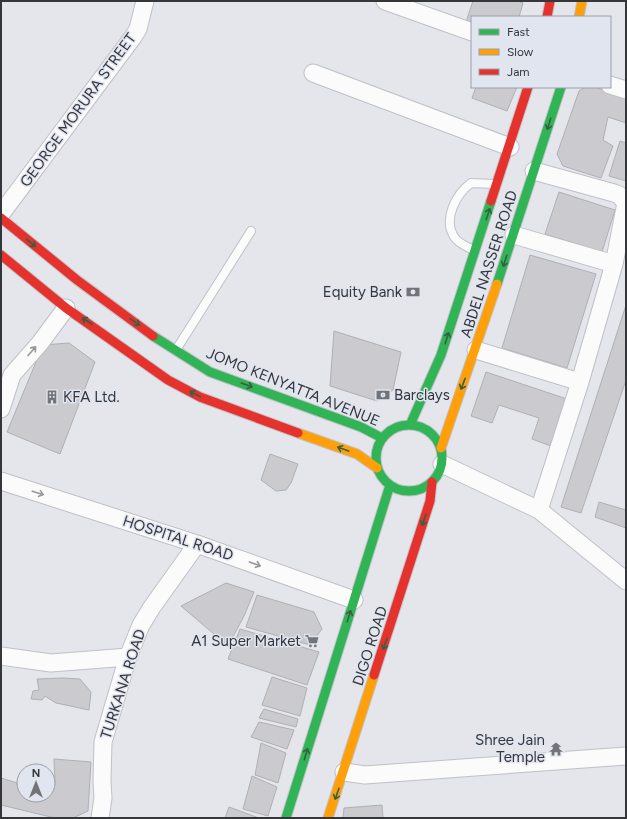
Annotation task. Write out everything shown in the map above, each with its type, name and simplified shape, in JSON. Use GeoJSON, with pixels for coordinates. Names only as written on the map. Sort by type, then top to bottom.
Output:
{"type":"FeatureCollection","features":[{"type":"Feature","properties":{"kind":"main road"},"geometry":{"type":"LineString","coordinates":[[547,16],[550,1]]}},
{"type":"Feature","properties":{"kind":"main road"},"geometry":{"type":"LineString","coordinates":[[579,16],[582,1]]}},
{"type":"Feature","properties":{"kind":"main road","name":"ABDEL NASSER ROAD"},"geometry":{"type":"LineString","coordinates":[[410,425],[435,372],[498,185],[528,88]]}},
{"type":"Feature","properties":{"kind":"main road","name":"ABDEL NASSER ROAD"},"geometry":{"type":"LineString","coordinates":[[441,456],[561,88]]}},
{"type":"Feature","properties":{"kind":"main road","name":"JOMO KENYATTA AVENUE"},"geometry":{"type":"LineString","coordinates":[[1,218],[88,289],[210,372],[361,427],[382,438]]}},
{"type":"Feature","properties":{"kind":"main road"},"geometry":{"type":"LineString","coordinates":[[1,255],[66,308],[94,326],[154,370],[181,387],[200,396],[357,454],[377,468]]}},
{"type":"Feature","properties":{"kind":"main road"},"geometry":{"type":"LineString","coordinates":[[410,425],[423,428],[434,436],[441,456],[439,474],[432,482],[423,488],[412,491],[400,490],[390,485],[382,478],[377,468],[376,452],[382,438],[399,426],[410,425]]}},
{"type":"Feature","properties":{"kind":"main road","name":"DIGO ROAD"},"geometry":{"type":"LineString","coordinates":[[328,818],[430,501],[432,482]]}},
{"type":"Feature","properties":{"kind":"main road","name":"DIGO ROAD"},"geometry":{"type":"LineString","coordinates":[[286,818],[390,485]]}},
{"type":"Feature","properties":{"kind":"street","name":"GEORGE MORURA STREET"},"geometry":{"type":"LineString","coordinates":[[1,214],[138,29],[145,1]]}},
{"type":"Feature","properties":{"kind":"street"},"geometry":{"type":"LineString","coordinates":[[385,1],[471,32]]}},
{"type":"Feature","properties":{"kind":"street"},"geometry":{"type":"LineString","coordinates":[[313,73],[510,147]]}},
{"type":"Feature","properties":{"kind":"street"},"geometry":{"type":"LineString","coordinates":[[611,85],[626,90]]}},
{"type":"Feature","properties":{"kind":"street"},"geometry":{"type":"LineString","coordinates":[[534,171],[619,195],[626,203],[624,227],[614,264],[580,382],[539,510]]}},
{"type":"Feature","properties":{"kind":"street"},"geometry":{"type":"LineString","coordinates":[[514,235],[614,264]]}},
{"type":"Feature","properties":{"kind":"street"},"geometry":{"type":"LineString","coordinates":[[1,409],[6,375],[40,343],[66,308]]}},
{"type":"Feature","properties":{"kind":"street"},"geometry":{"type":"LineString","coordinates":[[476,350],[580,382]]}},
{"type":"Feature","properties":{"kind":"street"},"geometry":{"type":"LineString","coordinates":[[441,456],[539,510],[626,581]]}},
{"type":"Feature","properties":{"kind":"street","name":"HOSPITAL ROAD"},"geometry":{"type":"LineString","coordinates":[[1,482],[197,544],[354,600]]}},
{"type":"Feature","properties":{"kind":"street","name":"TURKANA ROAD"},"geometry":{"type":"LineString","coordinates":[[100,818],[103,798],[102,781],[105,732],[128,657],[141,625],[197,544]]}},
{"type":"Feature","properties":{"kind":"street"},"geometry":{"type":"LineString","coordinates":[[1,656],[51,663],[128,657]]}},
{"type":"Feature","properties":{"kind":"street"},"geometry":{"type":"LineString","coordinates":[[344,772],[364,775],[626,756]]}},
{"type":"Feature","properties":{"kind":"lane"},"geometry":{"type":"LineString","coordinates":[[475,252],[455,239],[450,227],[452,208],[462,190],[471,183],[498,185]]}},
{"type":"Feature","properties":{"kind":"lane"},"geometry":{"type":"LineString","coordinates":[[176,350],[251,231]]}},
{"type":"Feature","properties":{"kind":"building"},"geometry":{"type":"Polygon","coordinates":[[[473,1],[518,1],[523,3],[519,16],[471,16],[471,27],[465,25],[473,1]]]}},
{"type":"Feature","properties":{"kind":"building"},"geometry":{"type":"Polygon","coordinates":[[[476,88],[517,88],[507,111],[472,98],[476,88]]]}},
{"type":"Feature","properties":{"kind":"building"},"geometry":{"type":"Polygon","coordinates":[[[584,88],[598,88],[626,98],[626,123],[608,117],[603,140],[613,146],[601,178],[563,166],[557,154],[579,91],[584,88]]]}},
{"type":"Feature","properties":{"kind":"building"},"geometry":{"type":"Polygon","coordinates":[[[620,141],[626,143],[626,181],[609,176],[620,141]]]}},
{"type":"Feature","properties":{"kind":"building"},"geometry":{"type":"Polygon","coordinates":[[[559,192],[615,210],[602,252],[545,234],[559,192]]]}},
{"type":"Feature","properties":{"kind":"building"},"geometry":{"type":"Polygon","coordinates":[[[530,255],[596,274],[567,368],[502,348],[530,255]]]}},
{"type":"Feature","properties":{"kind":"building"},"geometry":{"type":"Polygon","coordinates":[[[626,305],[626,380],[581,513],[561,507],[626,305]]]}},
{"type":"Feature","properties":{"kind":"building"},"geometry":{"type":"Polygon","coordinates":[[[334,331],[401,352],[393,390],[377,401],[330,386],[334,331]]]}},
{"type":"Feature","properties":{"kind":"building","name":"KFA Ltd."},"geometry":{"type":"Polygon","coordinates":[[[69,343],[95,362],[60,454],[7,432],[43,345],[69,343]]]}},
{"type":"Feature","properties":{"kind":"building"},"geometry":{"type":"Polygon","coordinates":[[[486,372],[567,399],[551,446],[532,439],[539,418],[499,405],[492,423],[471,416],[486,372]]]}},
{"type":"Feature","properties":{"kind":"building"},"geometry":{"type":"Polygon","coordinates":[[[270,454],[298,464],[291,483],[286,490],[276,491],[261,480],[270,454]]]}},
{"type":"Feature","properties":{"kind":"building"},"geometry":{"type":"Polygon","coordinates":[[[599,502],[626,510],[626,528],[595,517],[599,502]]]}},
{"type":"Feature","properties":{"kind":"building"},"geometry":{"type":"Polygon","coordinates":[[[226,583],[254,592],[244,616],[228,646],[181,606],[226,583]]]}},
{"type":"Feature","properties":{"kind":"building"},"geometry":{"type":"Polygon","coordinates":[[[257,595],[314,612],[322,629],[310,645],[246,627],[257,595]]]}},
{"type":"Feature","properties":{"kind":"building"},"geometry":{"type":"Polygon","coordinates":[[[240,629],[319,652],[307,685],[228,659],[240,629]]]}},
{"type":"Feature","properties":{"kind":"building"},"geometry":{"type":"Polygon","coordinates":[[[272,677],[307,688],[300,716],[262,705],[272,677]]]}},
{"type":"Feature","properties":{"kind":"building"},"geometry":{"type":"Polygon","coordinates":[[[37,679],[80,679],[91,692],[89,710],[56,703],[45,696],[42,700],[31,699],[33,691],[39,690],[37,679]]]}},
{"type":"Feature","properties":{"kind":"building"},"geometry":{"type":"Polygon","coordinates":[[[264,709],[298,719],[296,727],[259,718],[264,709]]]}},
{"type":"Feature","properties":{"kind":"building"},"geometry":{"type":"Polygon","coordinates":[[[259,722],[294,730],[287,749],[251,737],[259,722]]]}},
{"type":"Feature","properties":{"kind":"building"},"geometry":{"type":"Polygon","coordinates":[[[261,743],[286,753],[278,783],[255,775],[261,743]]]}},
{"type":"Feature","properties":{"kind":"building"},"geometry":{"type":"Polygon","coordinates":[[[54,759],[91,762],[88,811],[73,818],[55,818],[1,805],[1,778],[16,783],[16,803],[56,803],[56,763],[54,763],[54,759]]]}},
{"type":"Feature","properties":{"kind":"building"},"geometry":{"type":"Polygon","coordinates":[[[252,776],[277,787],[268,816],[243,809],[252,776]]]}},
{"type":"Feature","properties":{"kind":"building"},"geometry":{"type":"Polygon","coordinates":[[[382,805],[383,818],[343,818],[344,808],[382,805]]]}},
{"type":"Feature","properties":{"kind":"building"},"geometry":{"type":"Polygon","coordinates":[[[229,807],[259,818],[225,818],[229,807]]]}},
{"type":"Feature","properties":{"kind":"traffic: fast"},"geometry":{"type":"LineString","coordinates":[[497,284],[561,88]]}},
{"type":"Feature","properties":{"kind":"traffic: fast"},"geometry":{"type":"LineString","coordinates":[[410,425],[441,355],[491,201]]}},
{"type":"Feature","properties":{"kind":"traffic: fast"},"geometry":{"type":"LineString","coordinates":[[153,336],[210,372],[361,427],[382,438]]}},
{"type":"Feature","properties":{"kind":"traffic: fast"},"geometry":{"type":"LineString","coordinates":[[409,425],[422,427],[432,435],[440,445],[442,458],[440,471],[432,481],[422,489],[409,491],[396,489],[386,481],[378,471],[376,458],[378,445],[386,435],[396,427],[409,425]]}},
{"type":"Feature","properties":{"kind":"traffic: fast"},"geometry":{"type":"LineString","coordinates":[[286,818],[390,485]]}},
{"type":"Feature","properties":{"kind":"traffic: slow"},"geometry":{"type":"LineString","coordinates":[[579,16],[582,1]]}},
{"type":"Feature","properties":{"kind":"traffic: slow"},"geometry":{"type":"LineString","coordinates":[[441,448],[497,284]]}},
{"type":"Feature","properties":{"kind":"traffic: slow"},"geometry":{"type":"LineString","coordinates":[[298,433],[357,454],[377,468]]}},
{"type":"Feature","properties":{"kind":"traffic: slow"},"geometry":{"type":"LineString","coordinates":[[328,818],[374,675]]}},
{"type":"Feature","properties":{"kind":"traffic: jam"},"geometry":{"type":"LineString","coordinates":[[547,16],[550,1]]}},
{"type":"Feature","properties":{"kind":"traffic: jam"},"geometry":{"type":"LineString","coordinates":[[491,201],[528,88]]}},
{"type":"Feature","properties":{"kind":"traffic: jam"},"geometry":{"type":"LineString","coordinates":[[1,218],[77,280],[153,336]]}},
{"type":"Feature","properties":{"kind":"traffic: jam"},"geometry":{"type":"LineString","coordinates":[[1,255],[66,308],[168,380],[200,397],[298,433]]}},
{"type":"Feature","properties":{"kind":"traffic: jam"},"geometry":{"type":"LineString","coordinates":[[374,675],[430,501],[432,482]]}},
{"type":"Feature","properties":{"kind":"place","name":"Equity Bank"},"geometry":{"type":"Point","coordinates":[413,292]}},
{"type":"Feature","properties":{"kind":"place","name":"Barclays"},"geometry":{"type":"Point","coordinates":[383,395]}},
{"type":"Feature","properties":{"kind":"place","name":"KFA Ltd."},"geometry":{"type":"Point","coordinates":[52,397]}},
{"type":"Feature","properties":{"kind":"place","name":"A1 Super Market"},"geometry":{"type":"Point","coordinates":[312,641]}},
{"type":"Feature","properties":{"kind":"place","name":"Shree Jain Temple"},"geometry":{"type":"Point","coordinates":[556,749]}}]}
